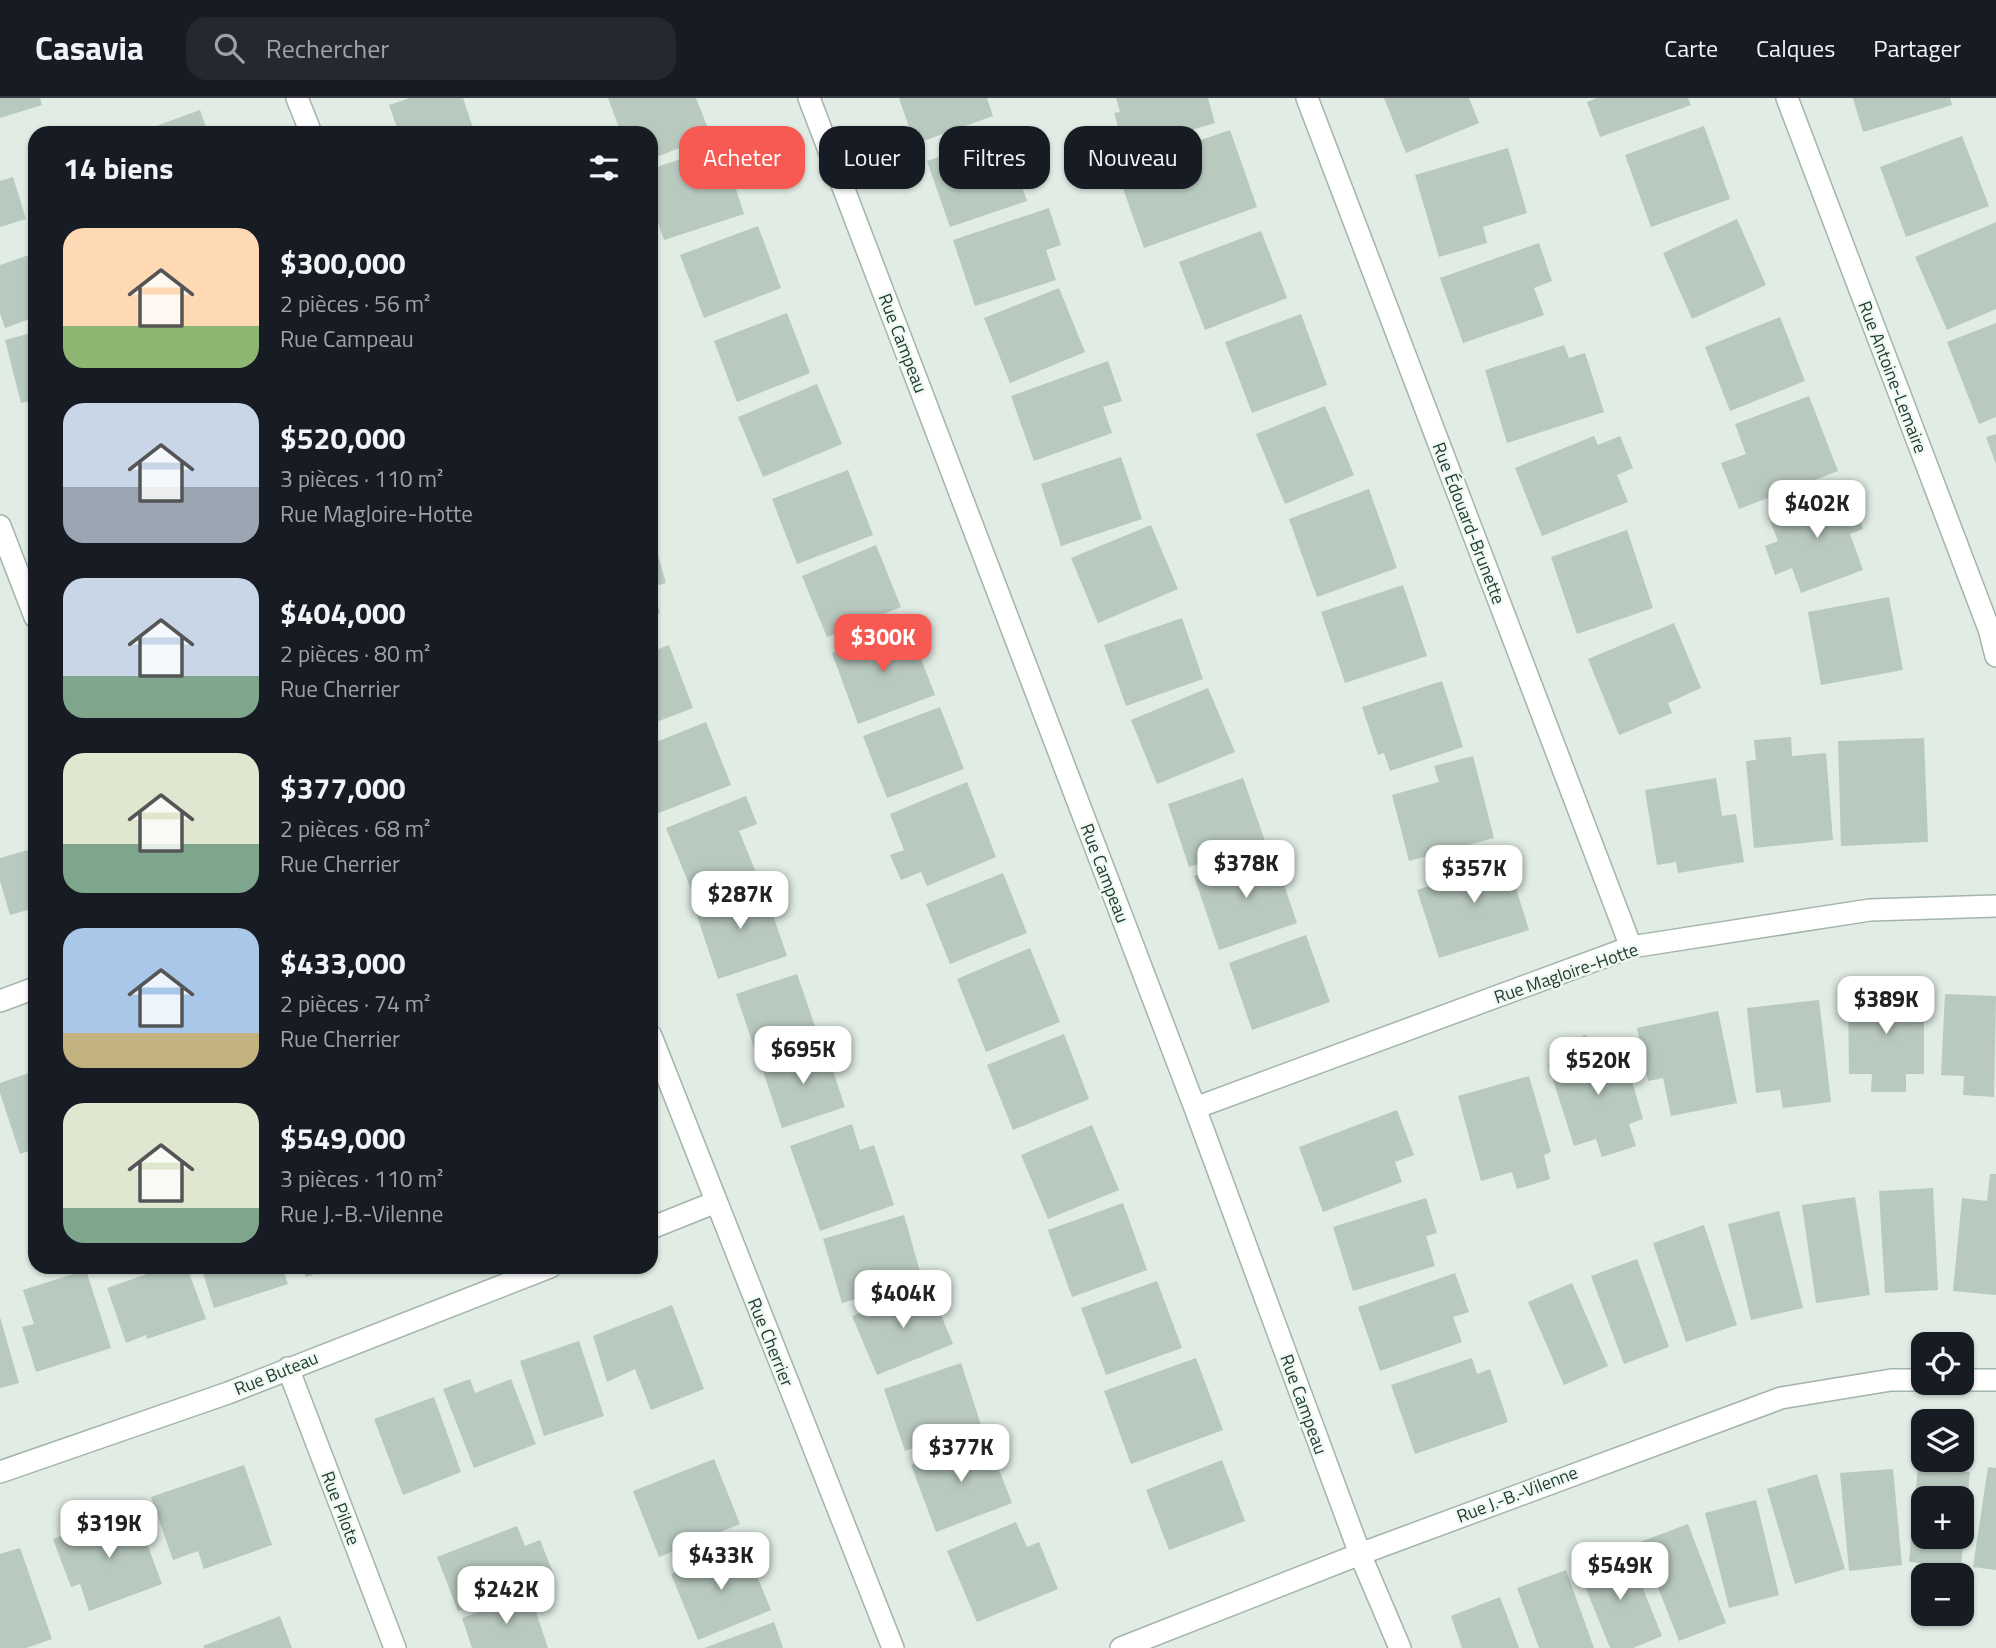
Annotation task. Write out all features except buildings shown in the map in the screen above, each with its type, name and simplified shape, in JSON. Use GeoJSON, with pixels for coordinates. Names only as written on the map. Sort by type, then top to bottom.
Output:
{"type":"FeatureCollection","features":[{"type":"Feature","properties":{"kind":"street"},"geometry":{"type":"LineString","coordinates":[[298,98],[308,126]]}},
{"type":"Feature","properties":{"kind":"street","name":"Rue Campeau"},"geometry":{"type":"LineString","coordinates":[[809,98],[1195,1108],[1360,1554],[1400,1648]]}},
{"type":"Feature","properties":{"kind":"street","name":"Rue Édouard-Brunette"},"geometry":{"type":"LineString","coordinates":[[1307,98],[1631,947]]}},
{"type":"Feature","properties":{"kind":"street","name":"Rue Antoine-Lemaire"},"geometry":{"type":"LineString","coordinates":[[1787,98],[1989,629],[1996,656]]}},
{"type":"Feature","properties":{"kind":"street"},"geometry":{"type":"LineString","coordinates":[[0,526],[28,599]]}},
{"type":"Feature","properties":{"kind":"street","name":"Rue Magloire-Hotte"},"geometry":{"type":"LineString","coordinates":[[1195,1108],[1631,947],[1870,910],[1996,906]]}},
{"type":"Feature","properties":{"kind":"street"},"geometry":{"type":"LineString","coordinates":[[0,1001],[28,991]]}},
{"type":"Feature","properties":{"kind":"street","name":"Rue Cherrier"},"geometry":{"type":"LineString","coordinates":[[658,1054],[893,1648]]}},
{"type":"Feature","properties":{"kind":"street"},"geometry":{"type":"LineString","coordinates":[[658,1225],[716,1202]]}},
{"type":"Feature","properties":{"kind":"street","name":"Rue Buteau"},"geometry":{"type":"LineString","coordinates":[[0,1472],[228,1393],[532,1274]]}},
{"type":"Feature","properties":{"kind":"street","name":"Rue Pilote"},"geometry":{"type":"LineString","coordinates":[[288,1368],[395,1648]]}},
{"type":"Feature","properties":{"kind":"street","name":"Rue J.-B.-Vilenne"},"geometry":{"type":"LineString","coordinates":[[1121,1648],[1360,1554],[1782,1398],[1891,1380],[1911,1380]]}},
{"type":"Feature","properties":{"kind":"street"},"geometry":{"type":"LineString","coordinates":[[1974,1380],[1996,1380]]}}]}
